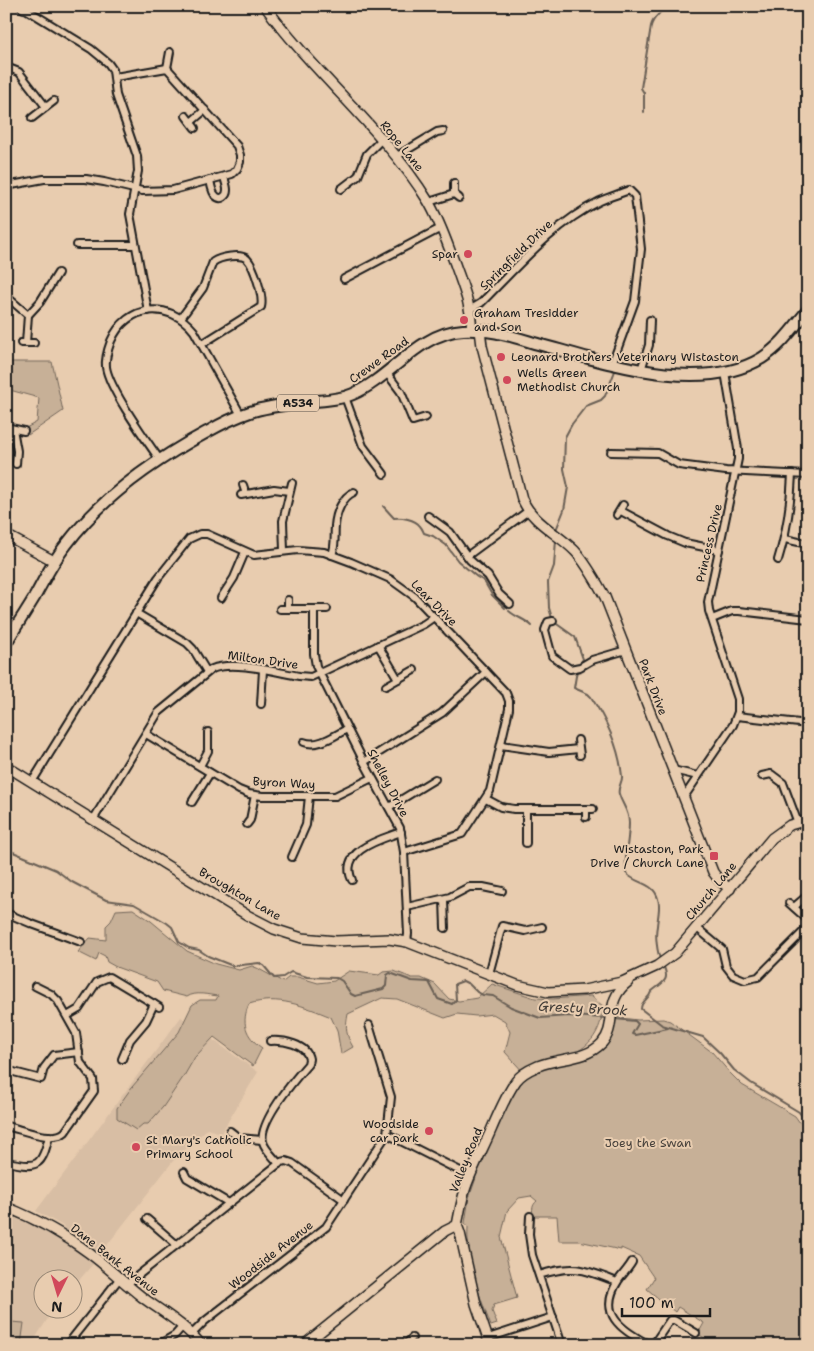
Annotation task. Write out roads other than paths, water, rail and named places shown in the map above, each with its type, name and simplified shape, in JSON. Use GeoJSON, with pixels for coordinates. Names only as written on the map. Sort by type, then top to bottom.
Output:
{"type":"FeatureCollection","features":[{"type":"Feature","properties":{"kind":"main road","name":"Crewe Road"},"geometry":{"type":"LineString","coordinates":[[6,643],[54,561],[72,537],[100,507],[160,460],[241,415],[269,407],[345,397],[363,389],[429,340],[452,331],[476,330],[506,335],[641,370],[688,374],[725,372],[752,363],[770,353],[808,310]]}},
{"type":"Feature","properties":{"kind":"street","name":"Rope Lane"},"geometry":{"type":"LineString","coordinates":[[265,6],[299,48],[397,156],[429,202],[441,228],[471,309],[520,492],[528,511]]}},
{"type":"Feature","properties":{"kind":"street"},"geometry":{"type":"LineString","coordinates":[[23,7],[91,49],[108,64],[115,77],[116,94],[137,156],[138,171],[130,214],[148,311]]}},
{"type":"Feature","properties":{"kind":"street"},"geometry":{"type":"LineString","coordinates":[[167,68],[170,52]]}},
{"type":"Feature","properties":{"kind":"street"},"geometry":{"type":"LineString","coordinates":[[6,67],[19,72],[46,108]]}},
{"type":"Feature","properties":{"kind":"street"},"geometry":{"type":"LineString","coordinates":[[115,77],[167,68]]}},
{"type":"Feature","properties":{"kind":"street"},"geometry":{"type":"LineString","coordinates":[[6,186],[44,179],[86,179],[134,190],[173,190],[232,174],[240,162],[240,152],[237,146],[167,68]]}},
{"type":"Feature","properties":{"kind":"street"},"geometry":{"type":"LineString","coordinates":[[32,118],[54,101]]}},
{"type":"Feature","properties":{"kind":"street"},"geometry":{"type":"LineString","coordinates":[[186,116],[193,125],[205,110]]}},
{"type":"Feature","properties":{"kind":"street"},"geometry":{"type":"LineString","coordinates":[[397,156],[437,132],[443,131]]}},
{"type":"Feature","properties":{"kind":"street"},"geometry":{"type":"LineString","coordinates":[[341,188],[358,176],[368,154],[382,140]]}},
{"type":"Feature","properties":{"kind":"street"},"geometry":{"type":"LineString","coordinates":[[210,180],[214,194],[221,198],[227,192],[224,177]]}},
{"type":"Feature","properties":{"kind":"street"},"geometry":{"type":"LineString","coordinates":[[429,202],[457,196],[454,183]]}},
{"type":"Feature","properties":{"kind":"street","name":"Springfield Drive"},"geometry":{"type":"LineString","coordinates":[[471,309],[481,303],[544,241],[566,223],[599,202],[629,190],[635,196],[641,248],[635,301],[612,364]]}},
{"type":"Feature","properties":{"kind":"street"},"geometry":{"type":"LineString","coordinates":[[344,279],[441,228]]}},
{"type":"Feature","properties":{"kind":"street"},"geometry":{"type":"LineString","coordinates":[[77,245],[135,246]]}},
{"type":"Feature","properties":{"kind":"street"},"geometry":{"type":"LineString","coordinates":[[181,318],[203,288],[213,262],[223,257],[242,257],[249,261],[262,294],[261,307],[202,344]]}},
{"type":"Feature","properties":{"kind":"street"},"geometry":{"type":"LineString","coordinates":[[34,343],[23,343],[28,315],[40,302],[58,273]]}},
{"type":"Feature","properties":{"kind":"street"},"geometry":{"type":"LineString","coordinates":[[6,296],[28,315]]}},
{"type":"Feature","properties":{"kind":"street"},"geometry":{"type":"LineString","coordinates":[[160,460],[115,390],[106,366],[110,345],[122,323],[135,314],[148,311],[167,312],[181,318],[192,328],[241,415]]}},
{"type":"Feature","properties":{"kind":"street"},"geometry":{"type":"LineString","coordinates":[[641,370],[649,345],[650,320]]}},
{"type":"Feature","properties":{"kind":"street"},"geometry":{"type":"LineString","coordinates":[[386,372],[401,392],[413,421],[426,417]]}},
{"type":"Feature","properties":{"kind":"street","name":"Princess Drive"},"geometry":{"type":"LineString","coordinates":[[725,372],[738,449],[736,473],[708,602],[738,699],[739,708],[737,716]]}},
{"type":"Feature","properties":{"kind":"street"},"geometry":{"type":"LineString","coordinates":[[345,397],[363,446],[384,474]]}},
{"type":"Feature","properties":{"kind":"street"},"geometry":{"type":"LineString","coordinates":[[16,464],[17,451],[10,428],[24,431]]}},
{"type":"Feature","properties":{"kind":"street"},"geometry":{"type":"LineString","coordinates":[[611,452],[658,452],[679,465],[736,473],[808,475]]}},
{"type":"Feature","properties":{"kind":"street"},"geometry":{"type":"LineString","coordinates":[[778,560],[785,539],[790,511],[792,474]]}},
{"type":"Feature","properties":{"kind":"street"},"geometry":{"type":"LineString","coordinates":[[284,551],[283,521],[292,482]]}},
{"type":"Feature","properties":{"kind":"street"},"geometry":{"type":"LineString","coordinates":[[243,485],[243,494],[274,489],[289,491]]}},
{"type":"Feature","properties":{"kind":"street"},"geometry":{"type":"LineString","coordinates":[[332,555],[336,544],[336,520],[344,499],[351,492]]}},
{"type":"Feature","properties":{"kind":"street"},"geometry":{"type":"LineString","coordinates":[[620,510],[668,536],[694,545],[719,550]]}},
{"type":"Feature","properties":{"kind":"street"},"geometry":{"type":"LineString","coordinates":[[467,556],[528,511]]}},
{"type":"Feature","properties":{"kind":"street","name":"Park Drive"},"geometry":{"type":"LineString","coordinates":[[528,511],[576,552],[605,596],[713,872],[730,889]]}},
{"type":"Feature","properties":{"kind":"street"},"geometry":{"type":"LineString","coordinates":[[428,516],[450,532],[467,556],[488,576],[499,594],[510,604]]}},
{"type":"Feature","properties":{"kind":"street","name":"Lear Drive"},"geometry":{"type":"LineString","coordinates":[[32,782],[148,593],[191,537],[207,534],[245,552],[258,555],[306,550],[332,555],[382,575],[400,585],[415,597],[506,693],[509,701],[509,709],[490,791],[462,834],[404,852]]}},
{"type":"Feature","properties":{"kind":"street"},"geometry":{"type":"LineString","coordinates":[[6,535],[54,561]]}},
{"type":"Feature","properties":{"kind":"street"},"geometry":{"type":"LineString","coordinates":[[785,539],[808,544]]}},
{"type":"Feature","properties":{"kind":"street"},"geometry":{"type":"LineString","coordinates":[[221,598],[245,552]]}},
{"type":"Feature","properties":{"kind":"street"},"geometry":{"type":"LineString","coordinates":[[288,600],[288,609]]}},
{"type":"Feature","properties":{"kind":"street"},"geometry":{"type":"LineString","coordinates":[[280,609],[327,609]]}},
{"type":"Feature","properties":{"kind":"street","name":"Shelley Drive"},"geometry":{"type":"LineString","coordinates":[[314,610],[314,654],[319,673],[401,832],[407,907],[408,934],[406,942]]}},
{"type":"Feature","properties":{"kind":"street"},"geometry":{"type":"LineString","coordinates":[[712,619],[739,610],[808,619]]}},
{"type":"Feature","properties":{"kind":"street"},"geometry":{"type":"LineString","coordinates":[[136,613],[187,643],[193,649],[207,672]]}},
{"type":"Feature","properties":{"kind":"street","name":"Milton Drive"},"geometry":{"type":"LineString","coordinates":[[93,820],[162,709],[207,672],[229,664],[311,677],[424,624],[434,617]]}},
{"type":"Feature","properties":{"kind":"street"},"geometry":{"type":"LineString","coordinates":[[554,621],[548,622],[545,630],[552,656],[570,669],[626,650]]}},
{"type":"Feature","properties":{"kind":"street"},"geometry":{"type":"LineString","coordinates":[[378,645],[398,679]]}},
{"type":"Feature","properties":{"kind":"street"},"geometry":{"type":"LineString","coordinates":[[262,704],[263,670]]}},
{"type":"Feature","properties":{"kind":"street"},"geometry":{"type":"LineString","coordinates":[[386,686],[414,670]]}},
{"type":"Feature","properties":{"kind":"street"},"geometry":{"type":"LineString","coordinates":[[364,762],[442,713],[486,672]]}},
{"type":"Feature","properties":{"kind":"street"},"geometry":{"type":"LineString","coordinates":[[684,797],[737,716],[808,724]]}},
{"type":"Feature","properties":{"kind":"street"},"geometry":{"type":"LineString","coordinates":[[304,742],[311,744],[320,743],[347,729]]}},
{"type":"Feature","properties":{"kind":"street","name":"Byron Way"},"geometry":{"type":"LineString","coordinates":[[146,734],[239,790],[255,795],[339,795],[372,778]]}},
{"type":"Feature","properties":{"kind":"street"},"geometry":{"type":"LineString","coordinates":[[200,766],[208,751],[207,735]]}},
{"type":"Feature","properties":{"kind":"street"},"geometry":{"type":"LineString","coordinates":[[500,745],[549,752],[579,752],[578,740]]}},
{"type":"Feature","properties":{"kind":"street","name":"Broughton Lane"},"geometry":{"type":"LineString","coordinates":[[6,766],[247,915],[283,932],[302,938],[324,940],[384,939],[406,942],[542,992],[594,989],[632,979]]}},
{"type":"Feature","properties":{"kind":"street"},"geometry":{"type":"LineString","coordinates":[[673,770],[698,776]]}},
{"type":"Feature","properties":{"kind":"street"},"geometry":{"type":"LineString","coordinates":[[192,802],[210,773]]}},
{"type":"Feature","properties":{"kind":"street"},"geometry":{"type":"LineString","coordinates":[[762,776],[771,774],[783,783],[798,822]]}},
{"type":"Feature","properties":{"kind":"street"},"geometry":{"type":"LineString","coordinates":[[389,807],[435,779]]}},
{"type":"Feature","properties":{"kind":"street"},"geometry":{"type":"LineString","coordinates":[[247,824],[250,820],[255,795]]}},
{"type":"Feature","properties":{"kind":"street"},"geometry":{"type":"LineString","coordinates":[[292,857],[306,825],[309,796]]}},
{"type":"Feature","properties":{"kind":"street"},"geometry":{"type":"LineString","coordinates":[[486,799],[501,807],[526,810],[593,809]]}},
{"type":"Feature","properties":{"kind":"street"},"geometry":{"type":"LineString","coordinates":[[586,809],[586,817]]}},
{"type":"Feature","properties":{"kind":"street"},"geometry":{"type":"LineString","coordinates":[[526,810],[526,844]]}},
{"type":"Feature","properties":{"kind":"street","name":"Church Lane"},"geometry":{"type":"LineString","coordinates":[[632,979],[666,961],[675,953],[772,838],[798,822],[808,820]]}},
{"type":"Feature","properties":{"kind":"street"},"geometry":{"type":"LineString","coordinates":[[349,878],[352,861],[360,849],[401,832]]}},
{"type":"Feature","properties":{"kind":"street"},"geometry":{"type":"LineString","coordinates":[[407,907],[444,899],[469,887],[502,891]]}},
{"type":"Feature","properties":{"kind":"street"},"geometry":{"type":"LineString","coordinates":[[808,895],[792,905],[808,920]]}},
{"type":"Feature","properties":{"kind":"street"},"geometry":{"type":"LineString","coordinates":[[444,899],[442,919],[445,928]]}},
{"type":"Feature","properties":{"kind":"street"},"geometry":{"type":"LineString","coordinates":[[6,913],[81,942]]}},
{"type":"Feature","properties":{"kind":"street"},"geometry":{"type":"LineString","coordinates":[[489,974],[502,926],[525,931],[542,927]]}},
{"type":"Feature","properties":{"kind":"street"},"geometry":{"type":"LineString","coordinates":[[697,928],[720,945],[726,966],[733,975],[745,980],[758,977],[807,931]]}},
{"type":"Feature","properties":{"kind":"street"},"geometry":{"type":"LineString","coordinates":[[67,1016],[79,1009],[97,982],[106,978],[114,979],[156,1006],[130,1040],[122,1060]]}},
{"type":"Feature","properties":{"kind":"street"},"geometry":{"type":"LineString","coordinates":[[611,1008],[620,989],[632,979]]}},
{"type":"Feature","properties":{"kind":"street"},"geometry":{"type":"LineString","coordinates":[[6,1126],[56,1137],[63,1134],[94,1093],[94,1082],[82,1065],[77,1037],[67,1016],[54,996],[35,986]]}},
{"type":"Feature","properties":{"kind":"street"},"geometry":{"type":"LineString","coordinates":[[594,989],[604,992],[611,1008]]}},
{"type":"Feature","properties":{"kind":"street","name":"Valley Road"},"geometry":{"type":"LineString","coordinates":[[457,1225],[470,1176],[501,1106],[517,1079],[537,1066],[557,1060],[576,1058],[593,1050],[602,1042],[606,1035],[610,1023],[611,1008]]}},
{"type":"Feature","properties":{"kind":"street"},"geometry":{"type":"LineString","coordinates":[[369,1025],[390,1097],[387,1134],[470,1176]]}},
{"type":"Feature","properties":{"kind":"street"},"geometry":{"type":"LineString","coordinates":[[270,1041],[290,1042],[307,1052],[310,1059],[274,1109],[263,1134],[262,1140],[266,1149],[279,1164]]}},
{"type":"Feature","properties":{"kind":"street"},"geometry":{"type":"LineString","coordinates":[[6,1070],[44,1081],[42,1071],[54,1055],[79,1052]]}},
{"type":"Feature","properties":{"kind":"street"},"geometry":{"type":"LineString","coordinates":[[230,1131],[239,1138],[262,1140]]}},
{"type":"Feature","properties":{"kind":"street","name":"Woodside Avenue"},"geometry":{"type":"LineString","coordinates":[[192,1334],[211,1316],[323,1230],[387,1134]]}},
{"type":"Feature","properties":{"kind":"street"},"geometry":{"type":"LineString","coordinates":[[8,1162],[28,1166],[41,1160],[45,1154],[49,1136]]}},
{"type":"Feature","properties":{"kind":"street"},"geometry":{"type":"LineString","coordinates":[[67,1345],[123,1282],[176,1244],[279,1164],[286,1161],[292,1163],[344,1200]]}},
{"type":"Feature","properties":{"kind":"street"},"geometry":{"type":"LineString","coordinates":[[184,1172],[188,1178],[229,1203]]}},
{"type":"Feature","properties":{"kind":"street","name":"Dane Bank Avenue"},"geometry":{"type":"LineString","coordinates":[[6,1207],[70,1239],[123,1282],[183,1326],[201,1345]]}},
{"type":"Feature","properties":{"kind":"street"},"geometry":{"type":"LineString","coordinates":[[530,1216],[530,1243],[562,1345]]}},
{"type":"Feature","properties":{"kind":"street"},"geometry":{"type":"LineString","coordinates":[[147,1219],[176,1244]]}},
{"type":"Feature","properties":{"kind":"street"},"geometry":{"type":"LineString","coordinates":[[304,1345],[446,1231],[457,1225],[476,1304],[489,1341],[552,1317]]}},
{"type":"Feature","properties":{"kind":"street"},"geometry":{"type":"LineString","coordinates":[[632,1262],[617,1282],[611,1302],[611,1312],[622,1328],[651,1345],[668,1320],[671,1319],[696,1334]]}},
{"type":"Feature","properties":{"kind":"street"},"geometry":{"type":"LineString","coordinates":[[539,1275],[560,1269],[578,1268],[617,1282]]}},
{"type":"Feature","properties":{"kind":"street"},"geometry":{"type":"LineString","coordinates":[[158,1345],[175,1335],[183,1326]]}},
{"type":"Feature","properties":{"kind":"street"},"geometry":{"type":"LineString","coordinates":[[405,1345],[412,1338]]}},
{"type":"Feature","properties":{"kind":"waterway"},"geometry":{"type":"LineString","coordinates":[[644,112],[644,93],[641,88],[651,26],[664,6]]}},
{"type":"Feature","properties":{"kind":"waterway"},"geometry":{"type":"LineString","coordinates":[[556,530],[564,510],[568,487],[564,469],[565,437],[586,406],[601,400],[605,396],[615,371]]}},
{"type":"Feature","properties":{"kind":"waterway"},"geometry":{"type":"LineString","coordinates":[[383,506],[394,518],[404,518],[415,522],[424,533],[433,536],[446,545],[458,561],[484,581],[492,595],[505,608]]}},
{"type":"Feature","properties":{"kind":"waterway"},"geometry":{"type":"LineString","coordinates":[[552,618],[549,608],[548,582],[554,566],[556,540]]}},
{"type":"Feature","properties":{"kind":"waterway"},"geometry":{"type":"LineString","coordinates":[[509,611],[532,626]]}},
{"type":"Feature","properties":{"kind":"waterway"},"geometry":{"type":"LineString","coordinates":[[554,622],[575,637],[583,659],[578,666]]}},
{"type":"Feature","properties":{"kind":"waterway"},"geometry":{"type":"LineString","coordinates":[[577,670],[574,688],[591,697],[607,725],[618,755],[622,778],[619,787],[620,798],[628,815],[629,823],[626,873],[633,879],[649,886],[657,896],[659,909],[656,939],[661,961]]}},
{"type":"Feature","properties":{"kind":"waterway","name":"Gresty Brook"},"geometry":{"type":"LineString","coordinates":[[6,849],[56,870],[72,882],[106,900],[134,904],[167,923],[172,927],[179,942],[189,948],[199,950],[208,956],[233,966],[259,963],[274,978],[283,977],[291,972],[307,977],[337,978],[355,996],[383,989],[386,986],[387,975],[390,973],[412,981],[429,982],[438,999],[452,1004],[456,1000],[455,984],[463,981],[483,995],[493,996],[511,1007],[540,1018],[568,1016],[607,1018]]}},
{"type":"Feature","properties":{"kind":"waterway"},"geometry":{"type":"LineString","coordinates":[[663,965],[666,978],[662,984],[651,992],[642,1004],[641,1009],[662,1025],[703,1037],[734,1070],[751,1083],[799,1112],[808,1123]]}},
{"type":"Feature","properties":{"kind":"waterway","name":"Gresty Brook"},"geometry":{"type":"LineString","coordinates":[[615,1019],[635,1021],[638,1024],[632,1034],[635,1035],[668,1028]]}},
{"type":"Feature","properties":{"kind":"place","name":"Spar"},"geometry":{"type":"Point","coordinates":[468,254]}},
{"type":"Feature","properties":{"kind":"place","name":"Graham Tresidder and Son"},"geometry":{"type":"Point","coordinates":[464,320]}},
{"type":"Feature","properties":{"kind":"place","name":"Leonard Brothers Veterinary Wistaston"},"geometry":{"type":"Point","coordinates":[501,357]}},
{"type":"Feature","properties":{"kind":"place","name":"Wells Green Methodist Church"},"geometry":{"type":"Point","coordinates":[507,380]}},
{"type":"Feature","properties":{"kind":"place","name":"Wistaston, Park Drive / Church Lane"},"geometry":{"type":"Point","coordinates":[714,856]}},
{"type":"Feature","properties":{"kind":"place","name":"Woodside car park"},"geometry":{"type":"Point","coordinates":[429,1131]}},
{"type":"Feature","properties":{"kind":"place","name":"St Mary's Catholic Primary School"},"geometry":{"type":"Point","coordinates":[136,1147]}},
{"type":"Feature","properties":{"kind":"park label","name":"Joey the Swan"},"geometry":{"type":"Point","coordinates":[648,1143]}}]}
